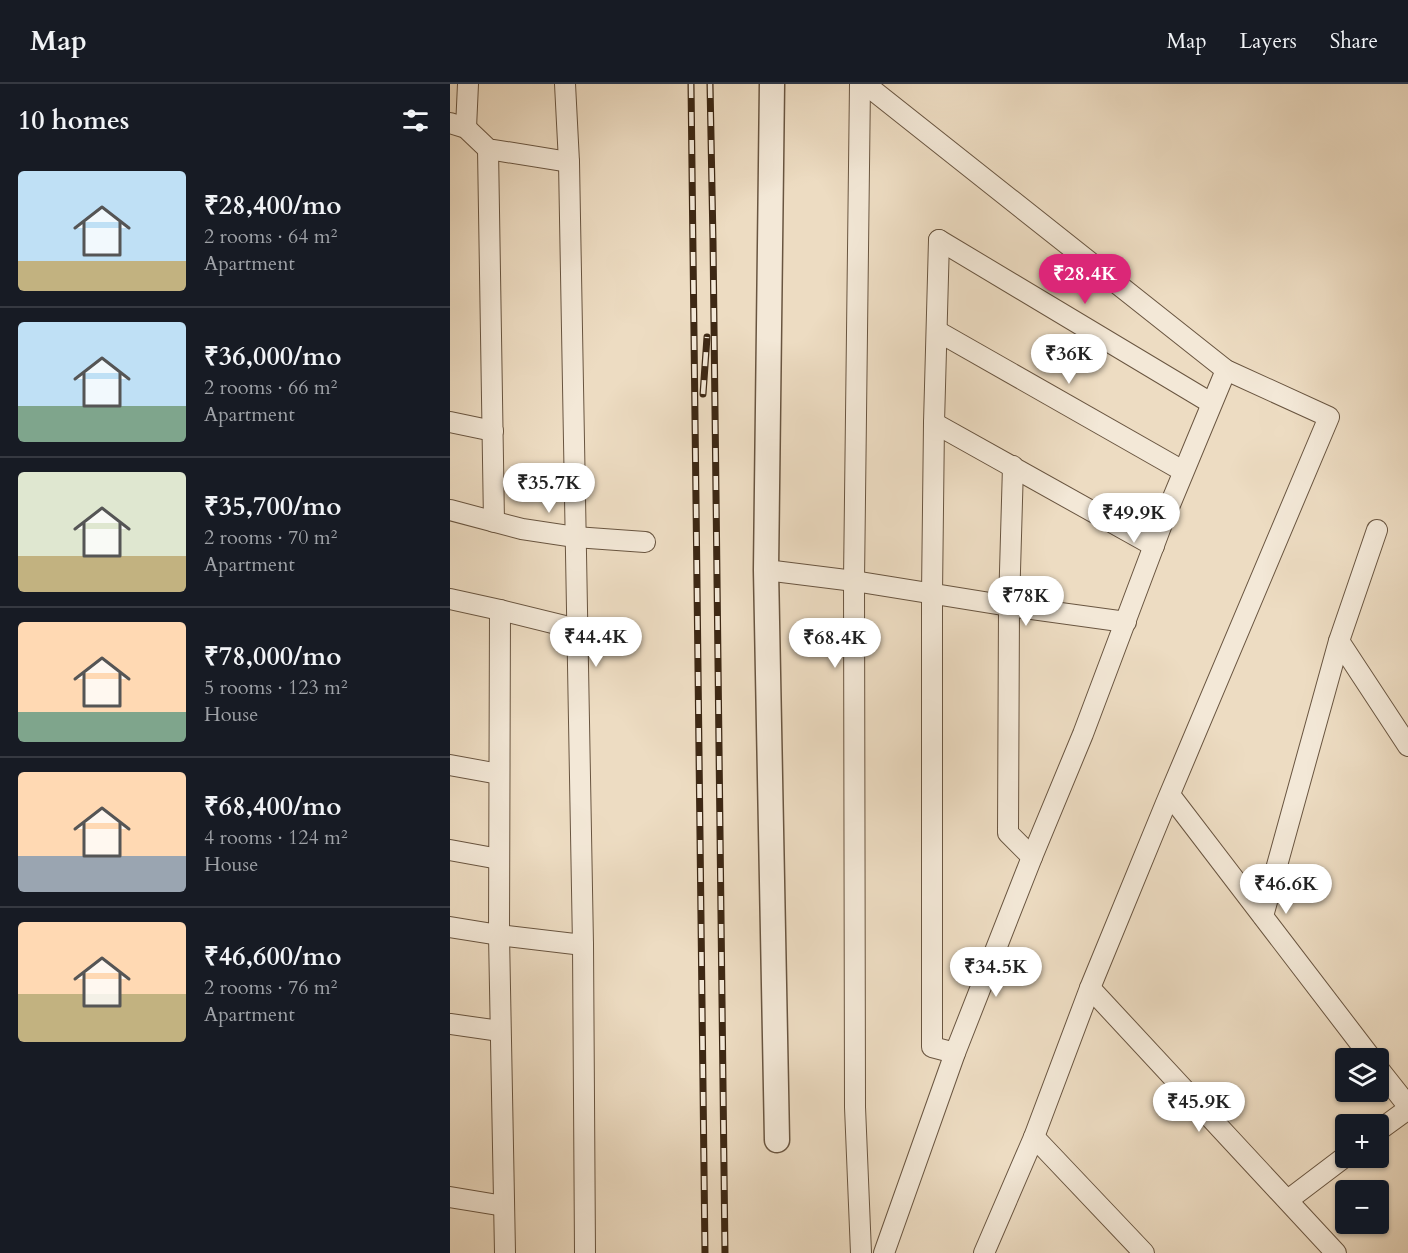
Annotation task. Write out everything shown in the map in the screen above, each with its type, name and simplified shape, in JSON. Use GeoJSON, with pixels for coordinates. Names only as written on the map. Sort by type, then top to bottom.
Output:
{"type":"FeatureCollection","features":[{"type":"Feature","properties":{"kind":"street"},"geometry":{"type":"LineString","coordinates":[[468,84],[458,126],[488,149],[569,162]]}},
{"type":"Feature","properties":{"kind":"street"},"geometry":{"type":"LineString","coordinates":[[565,84],[569,162],[583,945],[585,1253]]}},
{"type":"Feature","properties":{"kind":"street"},"geometry":{"type":"LineString","coordinates":[[772,84],[766,570],[777,1140]]}},
{"type":"Feature","properties":{"kind":"street"},"geometry":{"type":"LineString","coordinates":[[870,86],[1226,369],[1329,417],[1090,988],[1034,1137],[984,1253]]}},
{"type":"Feature","properties":{"kind":"street"},"geometry":{"type":"LineString","coordinates":[[865,1252],[855,1095],[854,581],[870,86]]}},
{"type":"Feature","properties":{"kind":"street"},"geometry":{"type":"LineString","coordinates":[[488,149],[494,522]]}},
{"type":"Feature","properties":{"kind":"street"},"geometry":{"type":"LineString","coordinates":[[955,1053],[932,1047],[932,594],[939,240],[1211,403]]}},
{"type":"Feature","properties":{"kind":"street"},"geometry":{"type":"LineString","coordinates":[[937,331],[1183,471]]}},
{"type":"Feature","properties":{"kind":"street"},"geometry":{"type":"LineString","coordinates":[[884,1253],[955,1053],[1032,856],[1083,734],[1183,471],[1226,369]]}},
{"type":"Feature","properties":{"kind":"street"},"geometry":{"type":"LineString","coordinates":[[450,422],[493,431]]}},
{"type":"Feature","properties":{"kind":"street"},"geometry":{"type":"LineString","coordinates":[[934,423],[1154,546]]}},
{"type":"Feature","properties":{"kind":"street"},"geometry":{"type":"LineString","coordinates":[[1013,466],[1009,606],[1008,833],[1032,856]]}},
{"type":"Feature","properties":{"kind":"street"},"geometry":{"type":"LineString","coordinates":[[450,510],[522,529],[575,537],[645,542]]}},
{"type":"Feature","properties":{"kind":"street"},"geometry":{"type":"LineString","coordinates":[[1263,916],[1339,641],[1377,530]]}},
{"type":"Feature","properties":{"kind":"street"},"geometry":{"type":"LineString","coordinates":[[766,570],[1126,622]]}},
{"type":"Feature","properties":{"kind":"street"},"geometry":{"type":"LineString","coordinates":[[450,599],[577,629]]}},
{"type":"Feature","properties":{"kind":"street"},"geometry":{"type":"LineString","coordinates":[[500,610],[499,935],[505,1253]]}},
{"type":"Feature","properties":{"kind":"street"},"geometry":{"type":"LineString","coordinates":[[1339,641],[1408,746]]}},
{"type":"Feature","properties":{"kind":"street"},"geometry":{"type":"LineString","coordinates":[[450,765],[499,774]]}},
{"type":"Feature","properties":{"kind":"street"},"geometry":{"type":"LineString","coordinates":[[1170,795],[1364,1048]]}},
{"type":"Feature","properties":{"kind":"street"},"geometry":{"type":"LineString","coordinates":[[450,850],[499,859]]}},
{"type":"Feature","properties":{"kind":"street"},"geometry":{"type":"LineString","coordinates":[[450,927],[583,945]]}},
{"type":"Feature","properties":{"kind":"street"},"geometry":{"type":"LineString","coordinates":[[1090,988],[1336,1253]]}},
{"type":"Feature","properties":{"kind":"street"},"geometry":{"type":"LineString","coordinates":[[450,1024],[500,1031]]}},
{"type":"Feature","properties":{"kind":"street"},"geometry":{"type":"LineString","coordinates":[[1389,1083],[1408,1108],[1389,1123]]}},
{"type":"Feature","properties":{"kind":"street"},"geometry":{"type":"LineString","coordinates":[[1034,1137],[1140,1252]]}},
{"type":"Feature","properties":{"kind":"street"},"geometry":{"type":"LineString","coordinates":[[1288,1200],[1335,1164]]}},
{"type":"Feature","properties":{"kind":"street"},"geometry":{"type":"LineString","coordinates":[[450,1197],[504,1206]]}},
{"type":"Feature","properties":{"kind":"railway"},"geometry":{"type":"LineString","coordinates":[[691,84],[705,1253]]}},
{"type":"Feature","properties":{"kind":"railway"},"geometry":{"type":"LineString","coordinates":[[710,84],[725,1253]]}},
{"type":"Feature","properties":{"kind":"railway"},"geometry":{"type":"LineString","coordinates":[[703,394],[707,337]]}}]}
